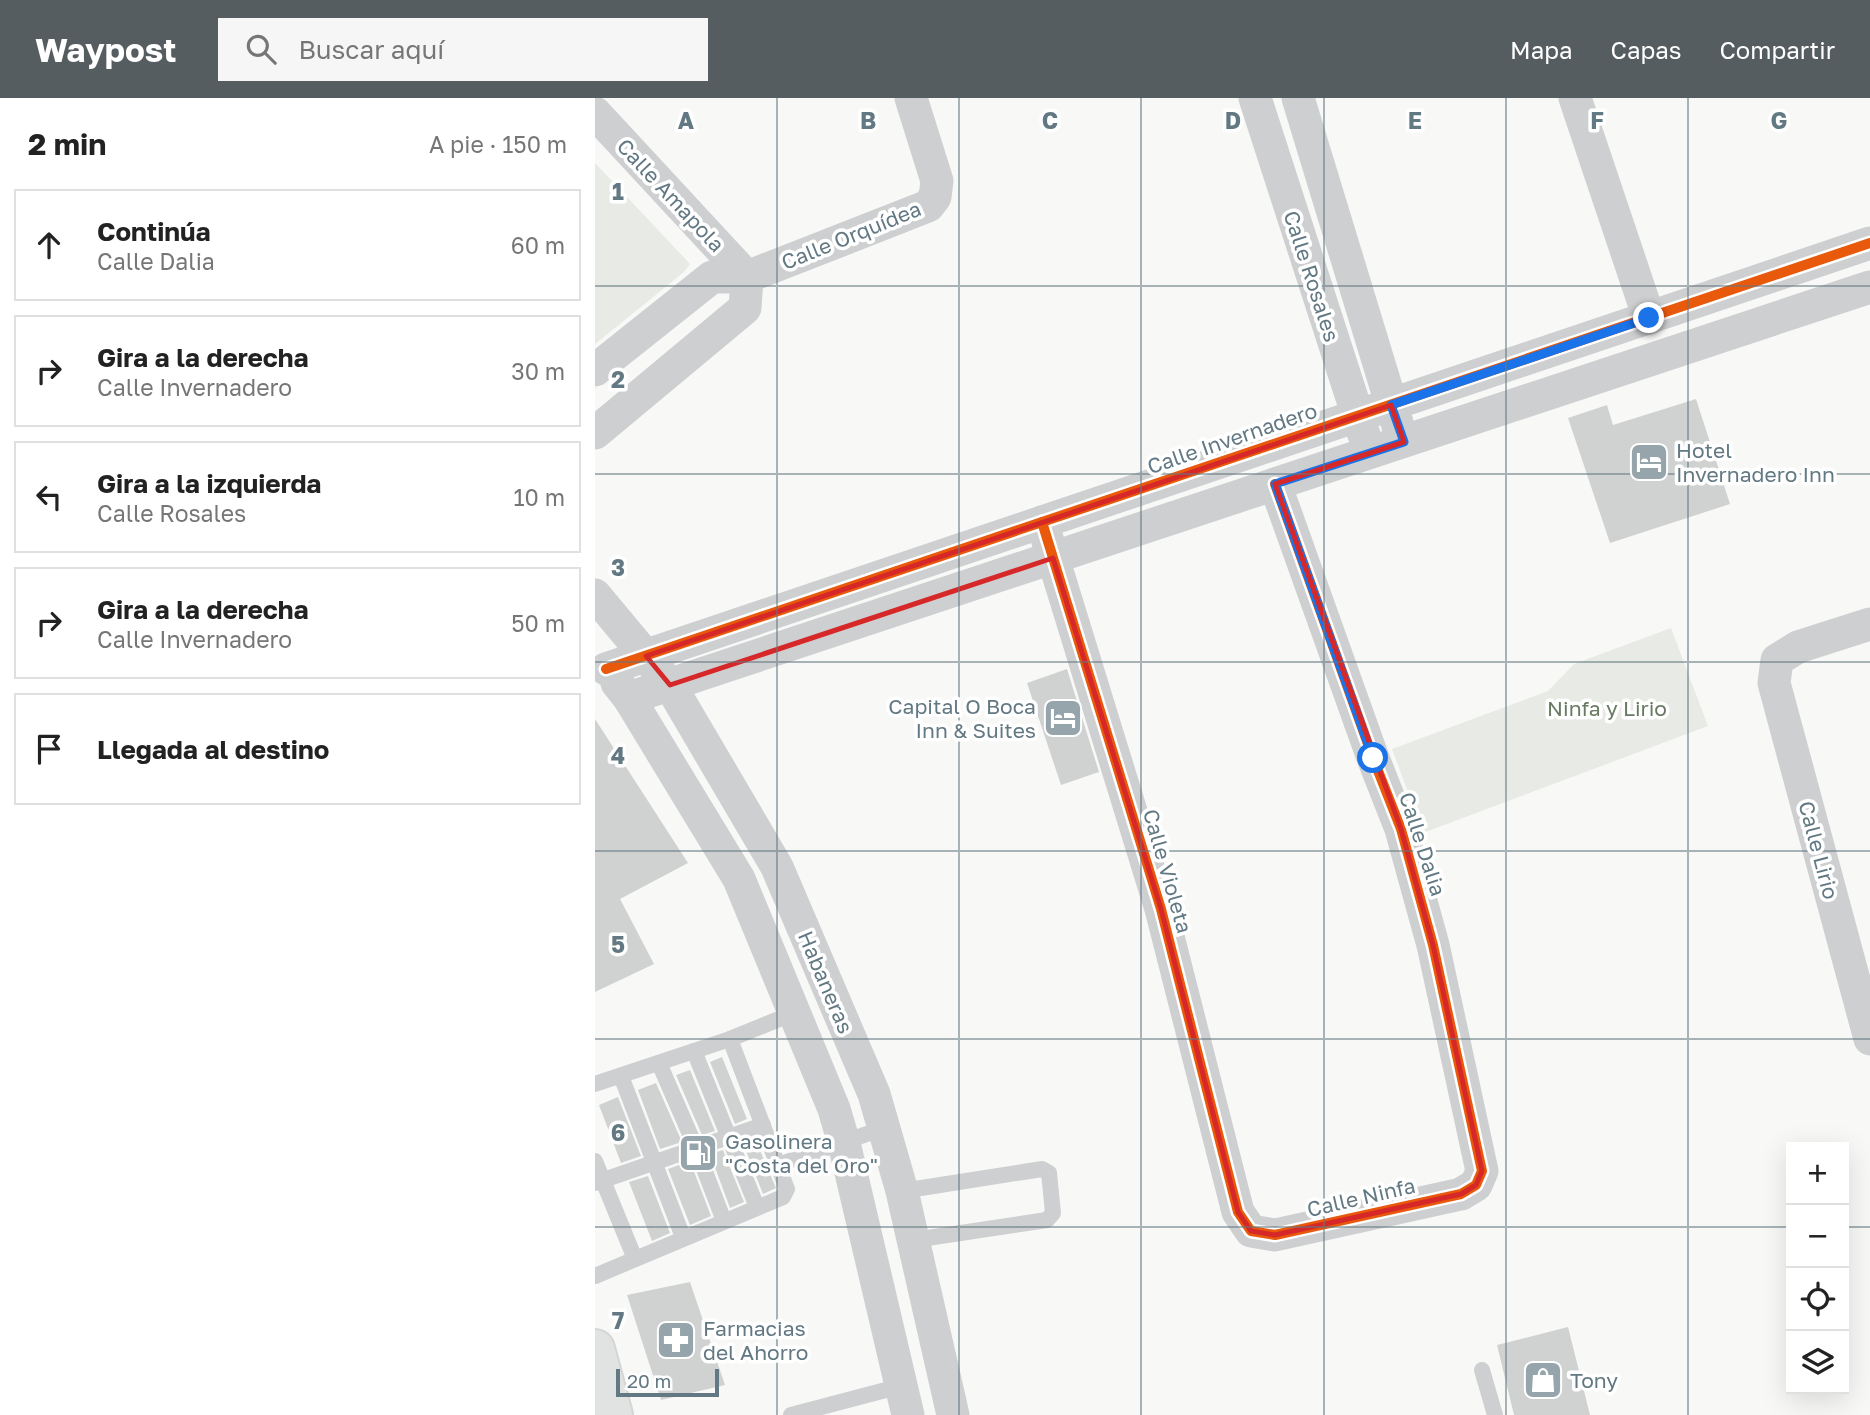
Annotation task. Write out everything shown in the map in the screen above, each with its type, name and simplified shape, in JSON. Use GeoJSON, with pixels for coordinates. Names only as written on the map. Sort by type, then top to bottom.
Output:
{"type":"FeatureCollection","features":[{"type":"Feature","properties":{"kind":"main road"},"geometry":{"type":"LineString","coordinates":[[595,1349],[613,1415]]}},
{"type":"Feature","properties":{"kind":"street","name":"Calle Orquídea"},"geometry":{"type":"LineString","coordinates":[[595,370],[712,277],[747,276],[928,206],[935,197],[937,181],[911,98]]}},
{"type":"Feature","properties":{"kind":"street","name":"Calle Rosales"},"geometry":{"type":"LineString","coordinates":[[1255,98],[1356,416],[1371,453]]}},
{"type":"Feature","properties":{"kind":"street","name":"Calle Rosales"},"geometry":{"type":"LineString","coordinates":[[1298,98],[1404,442]]}},
{"type":"Feature","properties":{"kind":"street"},"geometry":{"type":"LineString","coordinates":[[1575,98],[1649,318]]}},
{"type":"Feature","properties":{"kind":"street","name":"Calle Amapola"},"geometry":{"type":"LineString","coordinates":[[595,113],[747,276]]}},
{"type":"Feature","properties":{"kind":"street","name":"Calle Invernadero"},"geometry":{"type":"LineString","coordinates":[[600,663],[646,656],[1870,243]]}},
{"type":"Feature","properties":{"kind":"street"},"geometry":{"type":"LineString","coordinates":[[595,433],[745,308],[747,276]]}},
{"type":"Feature","properties":{"kind":"street"},"geometry":{"type":"LineString","coordinates":[[629,698],[1870,287]]}},
{"type":"Feature","properties":{"kind":"street","name":"Calle Dalia"},"geometry":{"type":"LineString","coordinates":[[1275,484],[1401,829],[1433,945],[1482,1171],[1476,1185]]}},
{"type":"Feature","properties":{"kind":"street","name":"Calle Violeta"},"geometry":{"type":"LineString","coordinates":[[1042,522],[1161,909],[1238,1212],[1251,1231]]}},
{"type":"Feature","properties":{"kind":"street","name":"Habaneras"},"geometry":{"type":"LineString","coordinates":[[595,594],[670,685],[777,867],[874,1094],[902,1191],[953,1415]]}},
{"type":"Feature","properties":{"kind":"street","name":"Calle Lirio"},"geometry":{"type":"LineString","coordinates":[[1870,624],[1798,647],[1777,660],[1774,683],[1870,1039]]}},
{"type":"Feature","properties":{"kind":"street","name":"Habaneras"},"geometry":{"type":"LineString","coordinates":[[600,663],[629,698],[739,879],[834,1109],[904,1400]]}},
{"type":"Feature","properties":{"kind":"street","name":"Calle Ninfa"},"geometry":{"type":"LineString","coordinates":[[1251,1231],[1275,1236],[1461,1194],[1476,1185]]}},
{"type":"Feature","properties":{"kind":"lane"},"geometry":{"type":"LineString","coordinates":[[595,1084],[730,1040],[794,1013]]}},
{"type":"Feature","properties":{"kind":"lane"},"geometry":{"type":"LineString","coordinates":[[595,1276],[783,1197],[786,1193],[787,1189],[730,1040]]}},
{"type":"Feature","properties":{"kind":"lane"},"geometry":{"type":"LineString","coordinates":[[694,1051],[757,1207]]}},
{"type":"Feature","properties":{"kind":"lane"},"geometry":{"type":"LineString","coordinates":[[659,1063],[724,1221]]}},
{"type":"Feature","properties":{"kind":"lane"},"geometry":{"type":"LineString","coordinates":[[621,1076],[683,1237]]}},
{"type":"Feature","properties":{"kind":"lane"},"geometry":{"type":"LineString","coordinates":[[599,1181],[763,1125]]}},
{"type":"Feature","properties":{"kind":"lane"},"geometry":{"type":"LineString","coordinates":[[778,1165],[884,1128]]}},
{"type":"Feature","properties":{"kind":"lane"},"geometry":{"type":"LineString","coordinates":[[595,1161],[599,1181],[635,1259]]}},
{"type":"Feature","properties":{"kind":"lane"},"geometry":{"type":"LineString","coordinates":[[902,1191],[1042,1169],[1049,1173],[1053,1213],[1047,1220],[914,1240]]}},
{"type":"Feature","properties":{"kind":"lane"},"geometry":{"type":"LineString","coordinates":[[1482,1370],[1495,1415]]}},
{"type":"Feature","properties":{"kind":"lane"},"geometry":{"type":"LineString","coordinates":[[791,1415],[904,1400]]}},
{"type":"Feature","properties":{"kind":"highlighted area"},"geometry":{"type":"Polygon","coordinates":[[[1391,405],[1404,442],[1275,484],[1401,829],[1433,945],[1482,1171],[1476,1185],[1461,1194],[1275,1235],[1251,1231],[1238,1212],[1161,909],[1053,558],[670,685],[646,656],[1391,405]]]}},
{"type":"Feature","properties":{"kind":"green space"},"geometry":{"type":"Polygon","coordinates":[[[595,163],[690,264],[684,272],[595,344],[595,163]]]}},
{"type":"Feature","properties":{"kind":"green space","name":"Ninfa y Lirio"},"geometry":{"type":"Polygon","coordinates":[[[1671,628],[1708,726],[1423,833],[1392,749],[1548,691],[1574,664],[1671,628]]]}},
{"type":"Feature","properties":{"kind":"building"},"geometry":{"type":"Polygon","coordinates":[[[1696,399],[1730,504],[1610,543],[1568,418],[1607,405],[1613,425],[1696,399]]]}},
{"type":"Feature","properties":{"kind":"building"},"geometry":{"type":"Polygon","coordinates":[[[1067,669],[1099,772],[1061,785],[1027,683],[1067,669]]]}},
{"type":"Feature","properties":{"kind":"building"},"geometry":{"type":"Polygon","coordinates":[[[595,719],[688,863],[620,899],[654,964],[595,992],[595,719]]]}},
{"type":"Feature","properties":{"kind":"building"},"geometry":{"type":"Polygon","coordinates":[[[722,1057],[747,1119],[735,1124],[710,1062],[722,1057]]]}},
{"type":"Feature","properties":{"kind":"building"},"geometry":{"type":"Polygon","coordinates":[[[690,1070],[715,1131],[702,1135],[676,1075],[690,1070]]]}},
{"type":"Feature","properties":{"kind":"building"},"geometry":{"type":"Polygon","coordinates":[[[656,1083],[682,1142],[660,1149],[638,1090],[656,1083]]]}},
{"type":"Feature","properties":{"kind":"building"},"geometry":{"type":"Polygon","coordinates":[[[618,1097],[641,1156],[621,1163],[599,1105],[618,1097]]]}},
{"type":"Feature","properties":{"kind":"building"},"geometry":{"type":"Polygon","coordinates":[[[755,1139],[776,1188],[763,1194],[743,1143],[755,1139]]]}},
{"type":"Feature","properties":{"kind":"building"},"geometry":{"type":"Polygon","coordinates":[[[723,1150],[744,1202],[730,1208],[710,1154],[723,1150]]]}},
{"type":"Feature","properties":{"kind":"building"},"geometry":{"type":"Polygon","coordinates":[[[690,1161],[711,1216],[690,1225],[668,1169],[690,1161]]]}},
{"type":"Feature","properties":{"kind":"building"},"geometry":{"type":"Polygon","coordinates":[[[648,1176],[670,1233],[652,1241],[629,1182],[648,1176]]]}},
{"type":"Feature","properties":{"kind":"building","name":"Farmacias del Ahorro"},"geometry":{"type":"Polygon","coordinates":[[[690,1282],[725,1385],[661,1400],[627,1295],[690,1282]]]}},
{"type":"Feature","properties":{"kind":"building","name":"Tony"},"geometry":{"type":"Polygon","coordinates":[[[1568,1327],[1590,1415],[1514,1415],[1497,1345],[1568,1327]]]}},
{"type":"Feature","properties":{"kind":"cycle path"},"geometry":{"type":"LineString","coordinates":[[606,669],[1870,243]]}},
{"type":"Feature","properties":{"kind":"cycle path"},"geometry":{"type":"LineString","coordinates":[[1042,522],[1161,909],[1238,1212],[1251,1231],[1275,1235],[1461,1194],[1476,1185],[1482,1171],[1433,945],[1401,829],[1275,484]]}},
{"type":"Feature","properties":{"kind":"place","name":"Hotel Invernadero Inn"},"geometry":{"type":"Point","coordinates":[1649,462]}},
{"type":"Feature","properties":{"kind":"place","name":"Capital O Boca Inn & Suites"},"geometry":{"type":"Point","coordinates":[1063,718]}},
{"type":"Feature","properties":{"kind":"place","name":"Gasolinera \"Costa del Oro\""},"geometry":{"type":"Point","coordinates":[698,1153]}},
{"type":"Feature","properties":{"kind":"place","name":"Farmacias del Ahorro"},"geometry":{"type":"Point","coordinates":[676,1340]}},
{"type":"Feature","properties":{"kind":"place","name":"Tony"},"geometry":{"type":"Point","coordinates":[1543,1380]}},
{"type":"Feature","properties":{"kind":"route"},"geometry":{"type":"LineString","coordinates":[[1373,758],[1275,484],[1404,442],[1391,405],[1649,318]]}}]}
